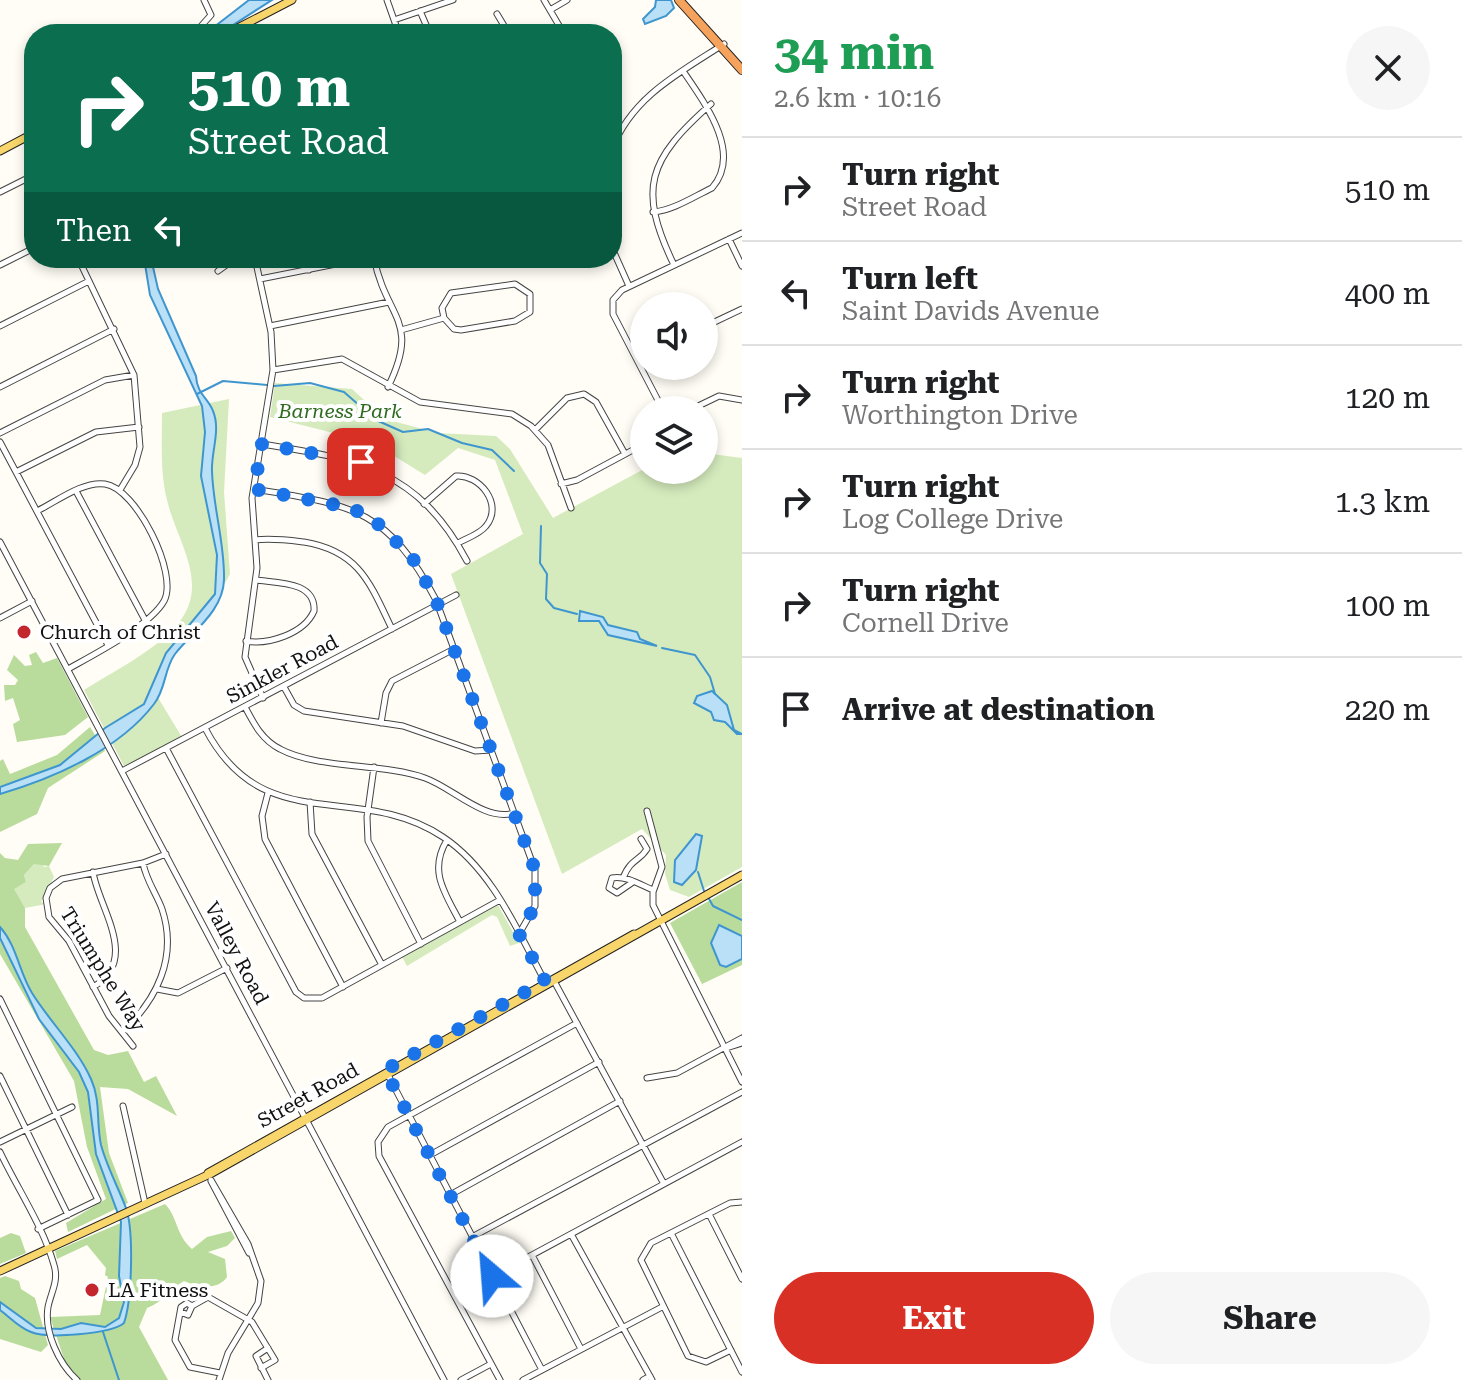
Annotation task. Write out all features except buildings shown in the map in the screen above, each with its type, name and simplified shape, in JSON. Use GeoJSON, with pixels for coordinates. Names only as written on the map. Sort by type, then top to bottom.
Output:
{"type":"FeatureCollection","features":[{"type":"Feature","properties":{"kind":"highway"},"geometry":{"type":"LineString","coordinates":[[679,0],[742,62]]}},
{"type":"Feature","properties":{"kind":"highway"},"geometry":{"type":"LineString","coordinates":[[686,0],[742,70]]}},
{"type":"Feature","properties":{"kind":"main road"},"geometry":{"type":"LineString","coordinates":[[245,24],[292,0]]}},
{"type":"Feature","properties":{"kind":"main road"},"geometry":{"type":"LineString","coordinates":[[0,151],[24,138]]}},
{"type":"Feature","properties":{"kind":"main road","name":"Street Road"},"geometry":{"type":"LineString","coordinates":[[0,1271],[134,1207],[209,1177],[307,1117],[742,875]]}},
{"type":"Feature","properties":{"kind":"street"},"geometry":{"type":"LineString","coordinates":[[204,0],[211,17],[204,24]]}},
{"type":"Feature","properties":{"kind":"street"},"geometry":{"type":"LineString","coordinates":[[387,0],[395,24]]}},
{"type":"Feature","properties":{"kind":"street"},"geometry":{"type":"LineString","coordinates":[[394,20],[453,0]]}},
{"type":"Feature","properties":{"kind":"street"},"geometry":{"type":"LineString","coordinates":[[544,0],[558,24]]}},
{"type":"Feature","properties":{"kind":"street"},"geometry":{"type":"LineString","coordinates":[[550,10],[567,0]]}},
{"type":"Feature","properties":{"kind":"street"},"geometry":{"type":"LineString","coordinates":[[420,11],[426,24]]}},
{"type":"Feature","properties":{"kind":"street"},"geometry":{"type":"LineString","coordinates":[[497,14],[503,24]]}},
{"type":"Feature","properties":{"kind":"street"},"geometry":{"type":"LineString","coordinates":[[622,128],[644,99],[722,45]]}},
{"type":"Feature","properties":{"kind":"street"},"geometry":{"type":"LineString","coordinates":[[683,71],[721,115]]}},
{"type":"Feature","properties":{"kind":"street"},"geometry":{"type":"LineString","coordinates":[[674,265],[653,212],[653,183],[661,158],[675,137],[711,104]]}},
{"type":"Feature","properties":{"kind":"street"},"geometry":{"type":"LineString","coordinates":[[653,212],[667,209],[728,179]]}},
{"type":"Feature","properties":{"kind":"street"},"geometry":{"type":"LineString","coordinates":[[0,192],[24,180]]}},
{"type":"Feature","properties":{"kind":"street"},"geometry":{"type":"LineString","coordinates":[[656,396],[612,311],[615,296],[629,286],[742,233]]}},
{"type":"Feature","properties":{"kind":"street"},"geometry":{"type":"LineString","coordinates":[[729,239],[742,266]]}},
{"type":"Feature","properties":{"kind":"street"},"geometry":{"type":"LineString","coordinates":[[0,265],[24,253]]}},
{"type":"Feature","properties":{"kind":"street"},"geometry":{"type":"LineString","coordinates":[[83,268],[134,375],[139,427],[138,459],[120,490]]}},
{"type":"Feature","properties":{"kind":"street"},"geometry":{"type":"LineString","coordinates":[[218,271],[222,268]]}},
{"type":"Feature","properties":{"kind":"street"},"geometry":{"type":"LineString","coordinates":[[257,268],[270,326],[273,370],[254,489],[256,580],[246,641],[247,667],[263,698]]}},
{"type":"Feature","properties":{"kind":"street"},"geometry":{"type":"LineString","coordinates":[[260,279],[318,268]]}},
{"type":"Feature","properties":{"kind":"street"},"geometry":{"type":"LineString","coordinates":[[376,268],[379,283],[401,330],[402,356],[388,387]]}},
{"type":"Feature","properties":{"kind":"street"},"geometry":{"type":"LineString","coordinates":[[621,268],[629,286]]}},
{"type":"Feature","properties":{"kind":"street"},"geometry":{"type":"LineString","coordinates":[[0,326],[89,281]]}},
{"type":"Feature","properties":{"kind":"street"},"geometry":{"type":"LineString","coordinates":[[515,284],[530,294],[530,312],[515,321],[461,330],[454,329],[444,318],[442,308],[451,293],[515,284]]}},
{"type":"Feature","properties":{"kind":"street"},"geometry":{"type":"LineString","coordinates":[[270,326],[389,302]]}},
{"type":"Feature","properties":{"kind":"street"},"geometry":{"type":"LineString","coordinates":[[718,320],[742,309]]}},
{"type":"Feature","properties":{"kind":"street"},"geometry":{"type":"LineString","coordinates":[[401,330],[444,318]]}},
{"type":"Feature","properties":{"kind":"street"},"geometry":{"type":"LineString","coordinates":[[0,387],[114,329]]}},
{"type":"Feature","properties":{"kind":"street"},"geometry":{"type":"LineString","coordinates":[[273,370],[342,359],[388,387],[426,403],[505,412],[535,430],[551,451],[571,508]]}},
{"type":"Feature","properties":{"kind":"street"},"geometry":{"type":"LineString","coordinates":[[0,433],[105,380],[134,375]]}},
{"type":"Feature","properties":{"kind":"street"},"geometry":{"type":"LineString","coordinates":[[535,430],[567,398],[584,394],[596,402],[625,454]]}},
{"type":"Feature","properties":{"kind":"street"},"geometry":{"type":"LineString","coordinates":[[718,396],[742,400]]}},
{"type":"Feature","properties":{"kind":"street"},"geometry":{"type":"LineString","coordinates":[[16,472],[96,432],[139,427]]}},
{"type":"Feature","properties":{"kind":"street"},"geometry":{"type":"LineString","coordinates":[[0,442],[108,645]]}},
{"type":"Feature","properties":{"kind":"street"},"geometry":{"type":"LineString","coordinates":[[262,444],[361,462],[393,478],[447,527],[467,561]]}},
{"type":"Feature","properties":{"kind":"street"},"geometry":{"type":"LineString","coordinates":[[561,484],[630,451]]}},
{"type":"Feature","properties":{"kind":"street"},"geometry":{"type":"LineString","coordinates":[[424,504],[451,477],[466,475],[480,482],[490,502],[491,517],[484,529],[458,543]]}},
{"type":"Feature","properties":{"kind":"street"},"geometry":{"type":"LineString","coordinates":[[37,511],[76,491],[102,484],[120,490],[136,508],[168,571],[169,587],[164,601],[145,620],[68,669]]}},
{"type":"Feature","properties":{"kind":"street"},"geometry":{"type":"LineString","coordinates":[[254,489],[332,502],[363,514],[412,557],[437,605],[454,649],[537,883],[533,911],[519,934]]}},
{"type":"Feature","properties":{"kind":"street"},"geometry":{"type":"LineString","coordinates":[[76,491],[145,620]]}},
{"type":"Feature","properties":{"kind":"street"},"geometry":{"type":"LineString","coordinates":[[255,540],[278,538],[321,545],[341,553],[361,571],[392,629]]}},
{"type":"Feature","properties":{"kind":"street","name":"Valley Road"},"geometry":{"type":"LineString","coordinates":[[0,542],[443,1379]]}},
{"type":"Feature","properties":{"kind":"street"},"geometry":{"type":"LineString","coordinates":[[246,641],[270,642],[305,624],[314,611],[313,599],[302,588],[256,580]]}},
{"type":"Feature","properties":{"kind":"street","name":"Sinkler Road"},"geometry":{"type":"LineString","coordinates":[[122,771],[456,595]]}},
{"type":"Feature","properties":{"kind":"street"},"geometry":{"type":"LineString","coordinates":[[0,618],[32,601]]}},
{"type":"Feature","properties":{"kind":"street"},"geometry":{"type":"LineString","coordinates":[[381,723],[386,693],[392,681],[454,649]]}},
{"type":"Feature","properties":{"kind":"street"},"geometry":{"type":"LineString","coordinates":[[284,687],[293,704],[304,711],[426,732],[475,751],[491,750]]}},
{"type":"Feature","properties":{"kind":"street"},"geometry":{"type":"LineString","coordinates":[[245,707],[260,734],[282,750],[435,782],[494,815],[514,813]]}},
{"type":"Feature","properties":{"kind":"street"},"geometry":{"type":"LineString","coordinates":[[205,728],[231,767],[268,793],[414,822],[447,840],[475,863],[577,1023],[664,1184]]}},
{"type":"Feature","properties":{"kind":"street"},"geometry":{"type":"LineString","coordinates":[[166,748],[296,992],[306,999],[319,999],[343,987],[500,900]]}},
{"type":"Feature","properties":{"kind":"street"},"geometry":{"type":"LineString","coordinates":[[374,767],[368,811],[371,848],[421,944]]}},
{"type":"Feature","properties":{"kind":"street"},"geometry":{"type":"LineString","coordinates":[[268,793],[262,813],[265,839],[343,987]]}},
{"type":"Feature","properties":{"kind":"street"},"geometry":{"type":"LineString","coordinates":[[310,802],[309,818],[314,837],[382,965]]}},
{"type":"Feature","properties":{"kind":"street"},"geometry":{"type":"LineString","coordinates":[[647,811],[662,867],[653,890],[652,903],[742,1082]]}},
{"type":"Feature","properties":{"kind":"street"},"geometry":{"type":"LineString","coordinates":[[623,878],[630,862],[647,849],[641,839]]}},
{"type":"Feature","properties":{"kind":"street"},"geometry":{"type":"LineString","coordinates":[[447,840],[439,855],[437,873],[460,922]]}},
{"type":"Feature","properties":{"kind":"street","name":"Triumphe Way"},"geometry":{"type":"LineString","coordinates":[[133,1046],[93,987],[46,906],[49,891],[55,883],[143,863],[166,854]]}},
{"type":"Feature","properties":{"kind":"street"},"geometry":{"type":"LineString","coordinates":[[122,1032],[142,1013],[157,989],[166,963],[166,930],[143,863]]}},
{"type":"Feature","properties":{"kind":"street"},"geometry":{"type":"LineString","coordinates":[[93,872],[98,897],[113,926],[116,945],[109,970],[93,987]]}},
{"type":"Feature","properties":{"kind":"street"},"geometry":{"type":"LineString","coordinates":[[633,882],[620,892],[610,889],[612,878],[623,878],[633,882],[653,890]]}},
{"type":"Feature","properties":{"kind":"street"},"geometry":{"type":"LineString","coordinates":[[157,989],[178,993],[227,968]]}},
{"type":"Feature","properties":{"kind":"street"},"geometry":{"type":"LineString","coordinates":[[0,999],[3,1011],[98,1200],[38,1229]]}},
{"type":"Feature","properties":{"kind":"street"},"geometry":{"type":"LineString","coordinates":[[500,1380],[489,1365],[378,1153],[378,1142],[383,1131],[577,1023]]}},
{"type":"Feature","properties":{"kind":"street"},"geometry":{"type":"LineString","coordinates":[[647,1078],[673,1075],[742,1040]]}},
{"type":"Feature","properties":{"kind":"street"},"geometry":{"type":"LineString","coordinates":[[430,1155],[599,1062]]}},
{"type":"Feature","properties":{"kind":"street"},"geometry":{"type":"LineString","coordinates":[[386,1073],[542,1370]]}},
{"type":"Feature","properties":{"kind":"street"},"geometry":{"type":"LineString","coordinates":[[0,1076],[68,1215]]}},
{"type":"Feature","properties":{"kind":"street"},"geometry":{"type":"LineString","coordinates":[[472,1237],[742,1092]]}},
{"type":"Feature","properties":{"kind":"street"},"geometry":{"type":"LineString","coordinates":[[450,1195],[620,1101]]}},
{"type":"Feature","properties":{"kind":"street"},"geometry":{"type":"LineString","coordinates":[[123,1106],[145,1203]]}},
{"type":"Feature","properties":{"kind":"street"},"geometry":{"type":"LineString","coordinates":[[0,1142],[72,1107]]}},
{"type":"Feature","properties":{"kind":"street"},"geometry":{"type":"LineString","coordinates":[[492,1276],[742,1142]]}},
{"type":"Feature","properties":{"kind":"street"},"geometry":{"type":"LineString","coordinates":[[0,1152],[38,1229],[56,1274],[48,1321],[62,1362],[77,1380]]}},
{"type":"Feature","properties":{"kind":"street"},"geometry":{"type":"LineString","coordinates":[[209,1177],[254,1260],[261,1293],[249,1320],[219,1377],[186,1364],[175,1340],[185,1303],[192,1306],[203,1297],[212,1297],[249,1320],[275,1360],[261,1368]]}},
{"type":"Feature","properties":{"kind":"street"},"geometry":{"type":"LineString","coordinates":[[731,1350],[706,1362],[692,1359],[642,1264],[643,1253],[649,1244],[730,1203],[742,1202]]}},
{"type":"Feature","properties":{"kind":"street"},"geometry":{"type":"LineString","coordinates":[[709,1214],[742,1279]]}},
{"type":"Feature","properties":{"kind":"street"},"geometry":{"type":"LineString","coordinates":[[671,1233],[742,1372]]}},
{"type":"Feature","properties":{"kind":"street"},"geometry":{"type":"LineString","coordinates":[[571,1234],[651,1378],[643,1380]]}},
{"type":"Feature","properties":{"kind":"street"},"geometry":{"type":"LineString","coordinates":[[532,1255],[581,1349]]}},
{"type":"Feature","properties":{"kind":"street"},"geometry":{"type":"LineString","coordinates":[[523,1380],[662,1307]]}},
{"type":"Feature","properties":{"kind":"street"},"geometry":{"type":"LineString","coordinates":[[268,1348],[256,1356],[268,1380]]}},
{"type":"Feature","properties":{"kind":"street"},"geometry":{"type":"LineString","coordinates":[[461,1380],[489,1365]]}},
{"type":"Feature","properties":{"kind":"green space","name":"Barness Park"},"geometry":{"type":"Polygon","coordinates":[[[275,383],[352,389],[385,419],[438,433],[496,436],[510,449],[553,518],[630,477],[630,484],[718,484],[718,455],[742,458],[742,867],[689,897],[670,890],[665,874],[666,855],[642,829],[562,874],[451,574],[523,534],[495,460],[458,448],[425,475],[373,443],[270,417],[275,383]]]}},
{"type":"Feature","properties":{"kind":"green space"},"geometry":{"type":"Polygon","coordinates":[[[229,399],[224,492],[230,574],[210,610],[169,660],[157,696],[183,739],[124,766],[84,690],[144,653],[165,636],[186,612],[191,596],[189,564],[165,489],[162,413],[229,399]]]}},
{"type":"Feature","properties":{"kind":"green space"},"geometry":{"type":"Polygon","coordinates":[[[36,652],[43,663],[57,658],[88,717],[65,735],[17,742],[13,724],[20,720],[13,698],[5,701],[4,685],[15,685],[18,680],[7,670],[14,655],[25,666],[32,665],[29,655],[36,652]]]}},
{"type":"Feature","properties":{"kind":"green space"},"geometry":{"type":"Polygon","coordinates":[[[90,727],[105,751],[48,788],[37,814],[0,832],[0,761],[3,759],[10,774],[57,755],[90,727]]]}},
{"type":"Feature","properties":{"kind":"green space"},"geometry":{"type":"Polygon","coordinates":[[[62,843],[49,866],[34,864],[24,875],[26,882],[14,889],[25,908],[25,927],[94,1050],[108,1055],[128,1051],[144,1082],[156,1076],[177,1116],[128,1089],[100,1087],[109,1153],[128,1203],[68,1232],[66,1223],[106,1199],[87,1147],[74,1081],[0,954],[0,853],[5,858],[18,860],[28,844],[62,843]]]}},
{"type":"Feature","properties":{"kind":"green space"},"geometry":{"type":"Polygon","coordinates":[[[42,863],[44,867],[49,866],[54,877],[41,902],[46,904],[25,908],[13,889],[26,882],[24,875],[34,864],[42,863]]]}},
{"type":"Feature","properties":{"kind":"green space"},"geometry":{"type":"Polygon","coordinates":[[[742,882],[742,965],[702,984],[670,923],[742,882]]]}},
{"type":"Feature","properties":{"kind":"green space"},"geometry":{"type":"Polygon","coordinates":[[[498,905],[519,943],[510,946],[497,917],[492,915],[407,966],[402,957],[498,905]]]}},
{"type":"Feature","properties":{"kind":"green space"},"geometry":{"type":"Polygon","coordinates":[[[165,1204],[182,1237],[192,1249],[207,1237],[231,1231],[235,1238],[227,1246],[208,1252],[225,1259],[227,1277],[213,1286],[184,1281],[147,1308],[139,1327],[168,1380],[81,1380],[65,1362],[50,1317],[100,1315],[108,1277],[105,1275],[106,1268],[87,1245],[57,1259],[55,1251],[165,1204]]]}},
{"type":"Feature","properties":{"kind":"green space"},"geometry":{"type":"Polygon","coordinates":[[[11,1233],[20,1236],[26,1253],[0,1264],[0,1238],[11,1233]]]}},
{"type":"Feature","properties":{"kind":"green space"},"geometry":{"type":"Polygon","coordinates":[[[5,1276],[19,1281],[21,1289],[35,1298],[48,1345],[41,1352],[0,1339],[0,1278],[5,1276]]]}},
{"type":"Feature","properties":{"kind":"water"},"geometry":{"type":"Polygon","coordinates":[[[249,0],[272,0],[235,24],[218,24],[249,0]]]}},
{"type":"Feature","properties":{"kind":"water"},"geometry":{"type":"Polygon","coordinates":[[[656,0],[671,0],[674,8],[666,16],[645,24],[643,19],[655,7],[656,0]]]}},
{"type":"Feature","properties":{"kind":"water"},"geometry":{"type":"Polygon","coordinates":[[[146,268],[153,268],[158,289],[198,387],[215,418],[212,471],[223,553],[222,591],[213,611],[175,654],[158,698],[140,720],[84,760],[42,780],[0,794],[0,787],[60,765],[105,728],[144,704],[166,653],[215,594],[217,555],[201,476],[205,432],[202,406],[150,295],[146,268]]]}},
{"type":"Feature","properties":{"kind":"water"},"geometry":{"type":"Polygon","coordinates":[[[580,611],[603,617],[608,625],[637,632],[640,639],[657,646],[608,635],[599,621],[579,621],[580,611]]]}},
{"type":"Feature","properties":{"kind":"water"},"geometry":{"type":"Polygon","coordinates":[[[712,691],[727,705],[734,730],[742,734],[737,734],[725,722],[714,720],[711,712],[694,703],[697,696],[712,691]]]}},
{"type":"Feature","properties":{"kind":"water"},"geometry":{"type":"Polygon","coordinates":[[[696,834],[702,836],[696,870],[682,885],[674,882],[675,860],[696,834]]]}},
{"type":"Feature","properties":{"kind":"water"},"geometry":{"type":"Polygon","coordinates":[[[719,925],[742,936],[742,959],[726,967],[720,965],[711,943],[719,925]]]}},
{"type":"Feature","properties":{"kind":"water"},"geometry":{"type":"Polygon","coordinates":[[[0,927],[10,942],[32,993],[78,1057],[96,1095],[101,1145],[129,1219],[131,1248],[127,1312],[124,1323],[117,1327],[93,1333],[39,1334],[22,1328],[0,1310],[0,1302],[36,1328],[61,1329],[81,1323],[105,1327],[119,1318],[124,1302],[119,1276],[121,1222],[96,1154],[88,1092],[79,1072],[39,1019],[0,938],[0,927]]]}},
{"type":"Feature","properties":{"kind":"waterway"},"geometry":{"type":"LineString","coordinates":[[197,394],[223,381],[267,385]]}},
{"type":"Feature","properties":{"kind":"waterway"},"geometry":{"type":"LineString","coordinates":[[274,386],[310,383],[344,392],[376,420],[403,432],[428,429],[462,443],[492,450],[514,471]]}},
{"type":"Feature","properties":{"kind":"waterway"},"geometry":{"type":"LineString","coordinates":[[541,526],[540,563],[547,574],[546,599],[554,608],[577,614]]}},
{"type":"Feature","properties":{"kind":"waterway"},"geometry":{"type":"LineString","coordinates":[[662,648],[695,655],[710,677],[715,694]]}},
{"type":"Feature","properties":{"kind":"waterway"},"geometry":{"type":"LineString","coordinates":[[698,872],[704,891]]}},
{"type":"Feature","properties":{"kind":"waterway"},"geometry":{"type":"LineString","coordinates":[[708,897],[713,906],[742,920]]}},
{"type":"Feature","properties":{"kind":"waterway"},"geometry":{"type":"LineString","coordinates":[[103,1332],[119,1380]]}},
{"type":"Feature","properties":{"kind":"place","name":"Church of Christ"},"geometry":{"type":"Point","coordinates":[24,632]}},
{"type":"Feature","properties":{"kind":"place","name":"LA Fitness"},"geometry":{"type":"Point","coordinates":[92,1290]}},
{"type":"Feature","properties":{"kind":"route"},"geometry":{"type":"LineString","coordinates":[[361,462],[262,444],[254,489],[352,508],[377,523],[412,557],[436,600],[535,870],[535,906],[529,922],[519,934],[545,981],[385,1070],[492,1276]]}}]}
